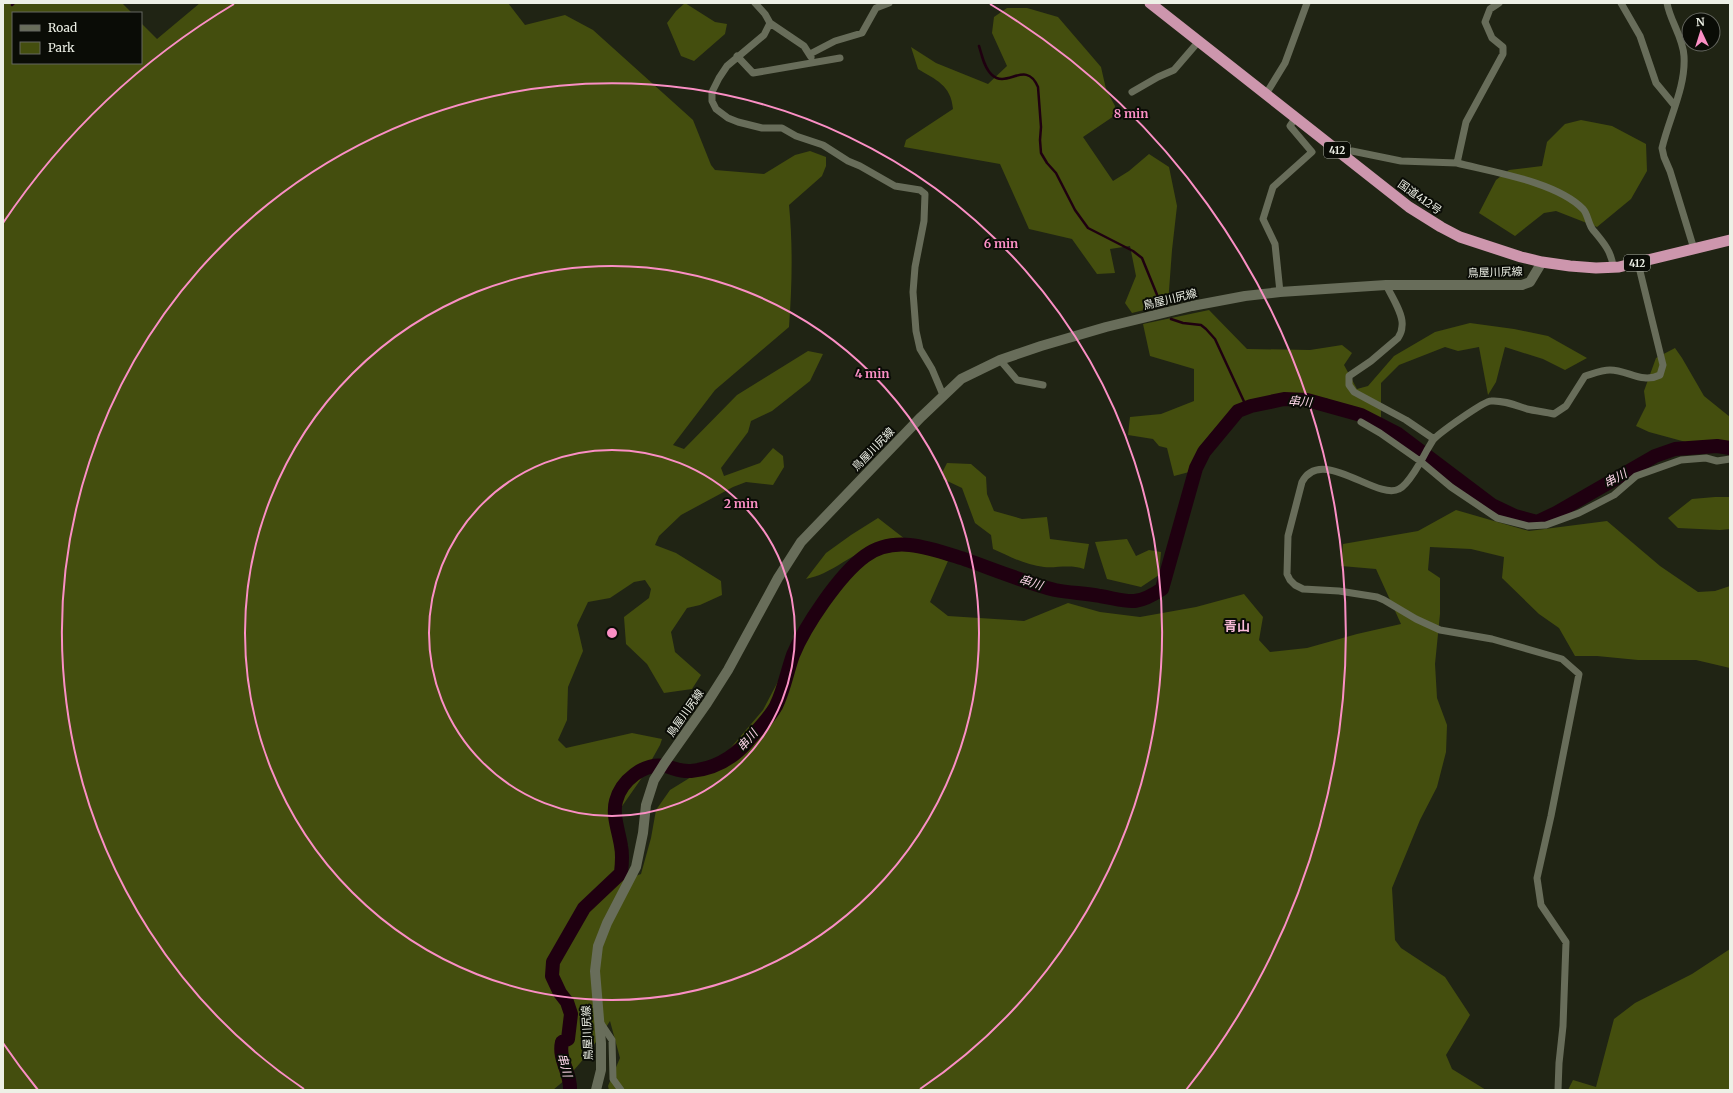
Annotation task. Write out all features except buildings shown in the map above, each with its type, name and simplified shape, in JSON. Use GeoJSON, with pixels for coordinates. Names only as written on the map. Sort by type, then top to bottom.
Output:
{"type":"FeatureCollection","features":[{"type":"Feature","properties":{"kind":"highway","name":"国道412号"},"geometry":{"type":"LineString","coordinates":[[1150,3],[1409,207],[1460,237],[1542,262],[1583,268],[1613,267],[1638,263],[1730,240]]}},
{"type":"Feature","properties":{"kind":"main road","name":"鳥屋川尻線"},"geometry":{"type":"LineString","coordinates":[[596,1090],[601,1070],[595,971],[598,946],[607,922],[636,867],[643,833],[646,805],[654,780],[708,702],[728,670],[778,578],[801,542],[961,379],[1000,360],[1106,327],[1192,306],[1245,296],[1280,292],[1386,285],[1522,285],[1530,282],[1542,262]]}},
{"type":"Feature","properties":{"kind":"street"},"geometry":{"type":"LineString","coordinates":[[755,3],[765,14],[770,23],[804,46],[810,54],[813,62]]}},
{"type":"Feature","properties":{"kind":"street"},"geometry":{"type":"LineString","coordinates":[[810,54],[836,41],[862,33],[876,8],[889,3]]}},
{"type":"Feature","properties":{"kind":"street"},"geometry":{"type":"LineString","coordinates":[[1266,94],[1285,63],[1307,3]]}},
{"type":"Feature","properties":{"kind":"street"},"geometry":{"type":"LineString","coordinates":[[1457,163],[1466,122],[1503,54],[1503,47],[1492,38],[1485,22],[1490,9],[1499,3]]}},
{"type":"Feature","properties":{"kind":"street"},"geometry":{"type":"LineString","coordinates":[[1621,3],[1640,36],[1656,83],[1675,106]]}},
{"type":"Feature","properties":{"kind":"street"},"geometry":{"type":"LineString","coordinates":[[1667,3],[1681,41],[1684,55],[1683,76],[1662,148],[1694,249]]}},
{"type":"Feature","properties":{"kind":"street"},"geometry":{"type":"LineString","coordinates":[[770,23],[764,35],[737,56],[723,72],[712,92],[712,101],[716,110],[728,118],[738,122],[762,128],[782,128],[796,136],[823,145],[848,161],[860,166],[895,186],[920,190],[925,194],[924,221],[915,267],[913,292],[916,331],[920,349],[932,369],[943,396]]}},
{"type":"Feature","properties":{"kind":"street"},"geometry":{"type":"LineString","coordinates":[[1132,92],[1158,76],[1174,70],[1199,41]]}},
{"type":"Feature","properties":{"kind":"street"},"geometry":{"type":"LineString","coordinates":[[737,56],[753,73],[840,58]]}},
{"type":"Feature","properties":{"kind":"street"},"geometry":{"type":"LineString","coordinates":[[1280,292],[1275,244],[1263,219],[1273,187],[1312,152],[1290,126],[1296,117]]}},
{"type":"Feature","properties":{"kind":"street"},"geometry":{"type":"LineString","coordinates":[[1342,155],[1352,151],[1401,161],[1457,163],[1552,188],[1567,196],[1584,210],[1592,228],[1612,257],[1613,267]]}},
{"type":"Feature","properties":{"kind":"street"},"geometry":{"type":"LineString","coordinates":[[1558,1090],[1567,946],[1564,937],[1541,904],[1537,878],[1551,816],[1579,674],[1562,659],[1492,639],[1440,630],[1416,619],[1377,597],[1345,592],[1303,589],[1295,585],[1287,574],[1288,536],[1300,489],[1307,474],[1314,470],[1326,470],[1360,480],[1386,490],[1396,491],[1405,485],[1432,441],[1475,409],[1490,401],[1507,403],[1554,414],[1566,406],[1585,376],[1609,370],[1641,379],[1653,378],[1660,375],[1663,365],[1638,263]]}},
{"type":"Feature","properties":{"kind":"street"},"geometry":{"type":"LineString","coordinates":[[1386,285],[1400,314],[1403,325],[1398,338],[1371,361],[1348,376],[1350,385],[1354,392],[1406,420],[1432,441]]}},
{"type":"Feature","properties":{"kind":"street"},"geometry":{"type":"LineString","coordinates":[[1000,360],[1017,380],[1043,385]]}},
{"type":"Feature","properties":{"kind":"street"},"geometry":{"type":"LineString","coordinates":[[1360,422],[1380,433],[1421,461],[1451,487],[1497,518],[1528,526],[1546,525],[1579,512],[1614,495],[1636,476],[1681,460],[1706,458],[1717,461],[1730,459]]}},
{"type":"Feature","properties":{"kind":"street"},"geometry":{"type":"LineString","coordinates":[[599,1021],[612,1040],[613,1079],[621,1090]]}},
{"type":"Feature","properties":{"kind":"green space"},"geometry":{"type":"Polygon","coordinates":[[[3,3],[122,3],[131,12],[12,12],[12,64],[142,64],[142,24],[157,39],[200,3],[508,3],[525,25],[565,15],[593,30],[693,120],[711,165],[715,170],[764,174],[795,155],[810,151],[826,157],[826,166],[822,176],[789,205],[792,266],[789,327],[715,390],[673,445],[684,449],[737,395],[808,351],[823,354],[810,381],[772,411],[751,421],[748,432],[721,468],[724,476],[760,463],[773,448],[783,456],[784,467],[773,485],[746,482],[733,487],[681,515],[659,536],[655,545],[676,553],[721,581],[722,595],[700,605],[687,608],[671,632],[675,652],[701,675],[692,689],[664,693],[647,664],[626,644],[624,617],[649,598],[651,589],[645,580],[634,582],[610,598],[588,602],[577,625],[583,651],[568,687],[567,720],[558,740],[566,748],[632,733],[662,739],[641,779],[618,812],[617,855],[619,882],[641,874],[651,838],[656,810],[670,790],[722,758],[763,710],[784,670],[792,648],[817,606],[829,590],[830,582],[845,566],[897,549],[924,552],[948,561],[930,602],[948,616],[1024,621],[1068,603],[1100,612],[1140,617],[1196,607],[1244,594],[1263,617],[1259,640],[1270,652],[1307,648],[1401,624],[1376,569],[1341,566],[1343,544],[1418,531],[1456,510],[1529,531],[1607,521],[1660,566],[1698,592],[1715,591],[1730,586],[1730,668],[1696,660],[1638,660],[1597,656],[1575,656],[1559,628],[1539,614],[1502,578],[1504,557],[1471,549],[1430,547],[1428,570],[1440,578],[1440,614],[1435,664],[1437,698],[1447,725],[1446,752],[1437,787],[1420,820],[1392,888],[1395,940],[1401,948],[1445,977],[1470,1015],[1446,1055],[1452,1069],[1486,1090],[609,1090],[608,1086],[620,1058],[610,1021],[577,1067],[553,1090],[3,1090],[3,3]]]}},
{"type":"Feature","properties":{"kind":"green space"},"geometry":{"type":"Polygon","coordinates":[[[685,3],[715,22],[727,24],[725,34],[694,61],[681,56],[667,23],[676,11],[685,3]]]}},
{"type":"Feature","properties":{"kind":"green space"},"geometry":{"type":"Polygon","coordinates":[[[1007,8],[1027,8],[1058,17],[1101,67],[1106,89],[1115,106],[1114,116],[1083,137],[1113,181],[1129,171],[1149,154],[1169,167],[1177,206],[1168,304],[1132,313],[1125,303],[1136,276],[1130,246],[1110,249],[1115,273],[1097,274],[1072,239],[1029,229],[1000,164],[904,147],[906,140],[953,109],[949,94],[942,84],[918,69],[911,47],[936,63],[988,84],[1007,66],[992,33],[994,17],[1007,8]]]}},
{"type":"Feature","properties":{"kind":"green space"},"geometry":{"type":"Polygon","coordinates":[[[1581,120],[1612,126],[1646,144],[1647,171],[1631,199],[1597,227],[1556,211],[1544,213],[1515,236],[1479,213],[1496,180],[1509,170],[1542,166],[1547,142],[1565,124],[1581,120]]]}},
{"type":"Feature","properties":{"kind":"green space"},"geometry":{"type":"Polygon","coordinates":[[[1209,310],[1247,349],[1310,350],[1342,345],[1352,353],[1344,365],[1357,389],[1368,386],[1394,356],[1435,332],[1470,323],[1514,329],[1548,336],[1587,358],[1565,370],[1543,359],[1505,347],[1496,382],[1488,395],[1479,347],[1458,351],[1445,347],[1399,365],[1381,383],[1381,425],[1326,398],[1269,396],[1234,406],[1199,447],[1193,471],[1174,476],[1167,448],[1159,446],[1153,439],[1128,435],[1130,417],[1161,414],[1194,401],[1194,369],[1150,356],[1143,324],[1209,310]]]}},
{"type":"Feature","properties":{"kind":"green space"},"geometry":{"type":"Polygon","coordinates":[[[1675,348],[1704,396],[1730,417],[1730,454],[1649,432],[1636,426],[1646,406],[1644,391],[1656,358],[1675,348]]]}},
{"type":"Feature","properties":{"kind":"green space"},"geometry":{"type":"Polygon","coordinates":[[[947,463],[971,464],[986,477],[987,494],[994,511],[1022,519],[1047,517],[1050,539],[1089,544],[1084,569],[1064,566],[1037,566],[1017,560],[993,549],[991,535],[975,523],[962,488],[943,479],[943,471],[947,463]]]}},
{"type":"Feature","properties":{"kind":"green space"},"geometry":{"type":"Polygon","coordinates":[[[1730,497],[1730,529],[1678,528],[1668,518],[1692,499],[1730,497]]]}},
{"type":"Feature","properties":{"kind":"green space"},"geometry":{"type":"Polygon","coordinates":[[[878,518],[905,539],[883,542],[872,546],[824,573],[806,579],[826,553],[878,518]]]}},
{"type":"Feature","properties":{"kind":"green space"},"geometry":{"type":"Polygon","coordinates":[[[1127,539],[1136,556],[1149,550],[1161,552],[1159,575],[1141,587],[1107,579],[1095,542],[1127,539]]]}},
{"type":"Feature","properties":{"kind":"green space"},"geometry":{"type":"Polygon","coordinates":[[[1730,949],[1730,1090],[1568,1090],[1573,1080],[1596,1087],[1614,1019],[1635,1003],[1692,974],[1730,949]]]}},
{"type":"Feature","properties":{"kind":"waterway"},"geometry":{"type":"LineString","coordinates":[[979,46],[985,65],[992,75],[1004,79],[1028,75],[1033,79],[1038,87],[1041,153],[1056,173],[1075,210],[1088,228],[1133,251],[1142,258],[1162,307]]}},
{"type":"Feature","properties":{"kind":"waterway"},"geometry":{"type":"LineString","coordinates":[[1171,319],[1183,323],[1201,325],[1215,339],[1247,408]]}},
{"type":"Feature","properties":{"kind":"waterway","name":"串川"},"geometry":{"type":"LineString","coordinates":[[570,1090],[569,1077],[563,1060],[561,1048],[562,1042],[568,1039],[571,1014],[567,1002],[560,993],[552,976],[553,962],[584,908],[621,873],[622,853],[615,812],[616,801],[619,794],[634,774],[649,767],[665,766],[687,771],[699,770],[722,762],[741,748],[766,720],[776,706],[798,643],[814,616],[844,575],[865,556],[877,549],[902,545],[929,548],[1055,590],[1125,601],[1145,598],[1162,589],[1196,468],[1204,452],[1238,411],[1251,406],[1284,399],[1307,400],[1361,415],[1398,434],[1492,505],[1515,516],[1537,522],[1556,513],[1655,456],[1675,449],[1717,446],[1730,448]]}},
{"type":"Feature","properties":{"kind":"district","name":"青山"},"geometry":{"type":"Point","coordinates":[1237,626]}}]}
